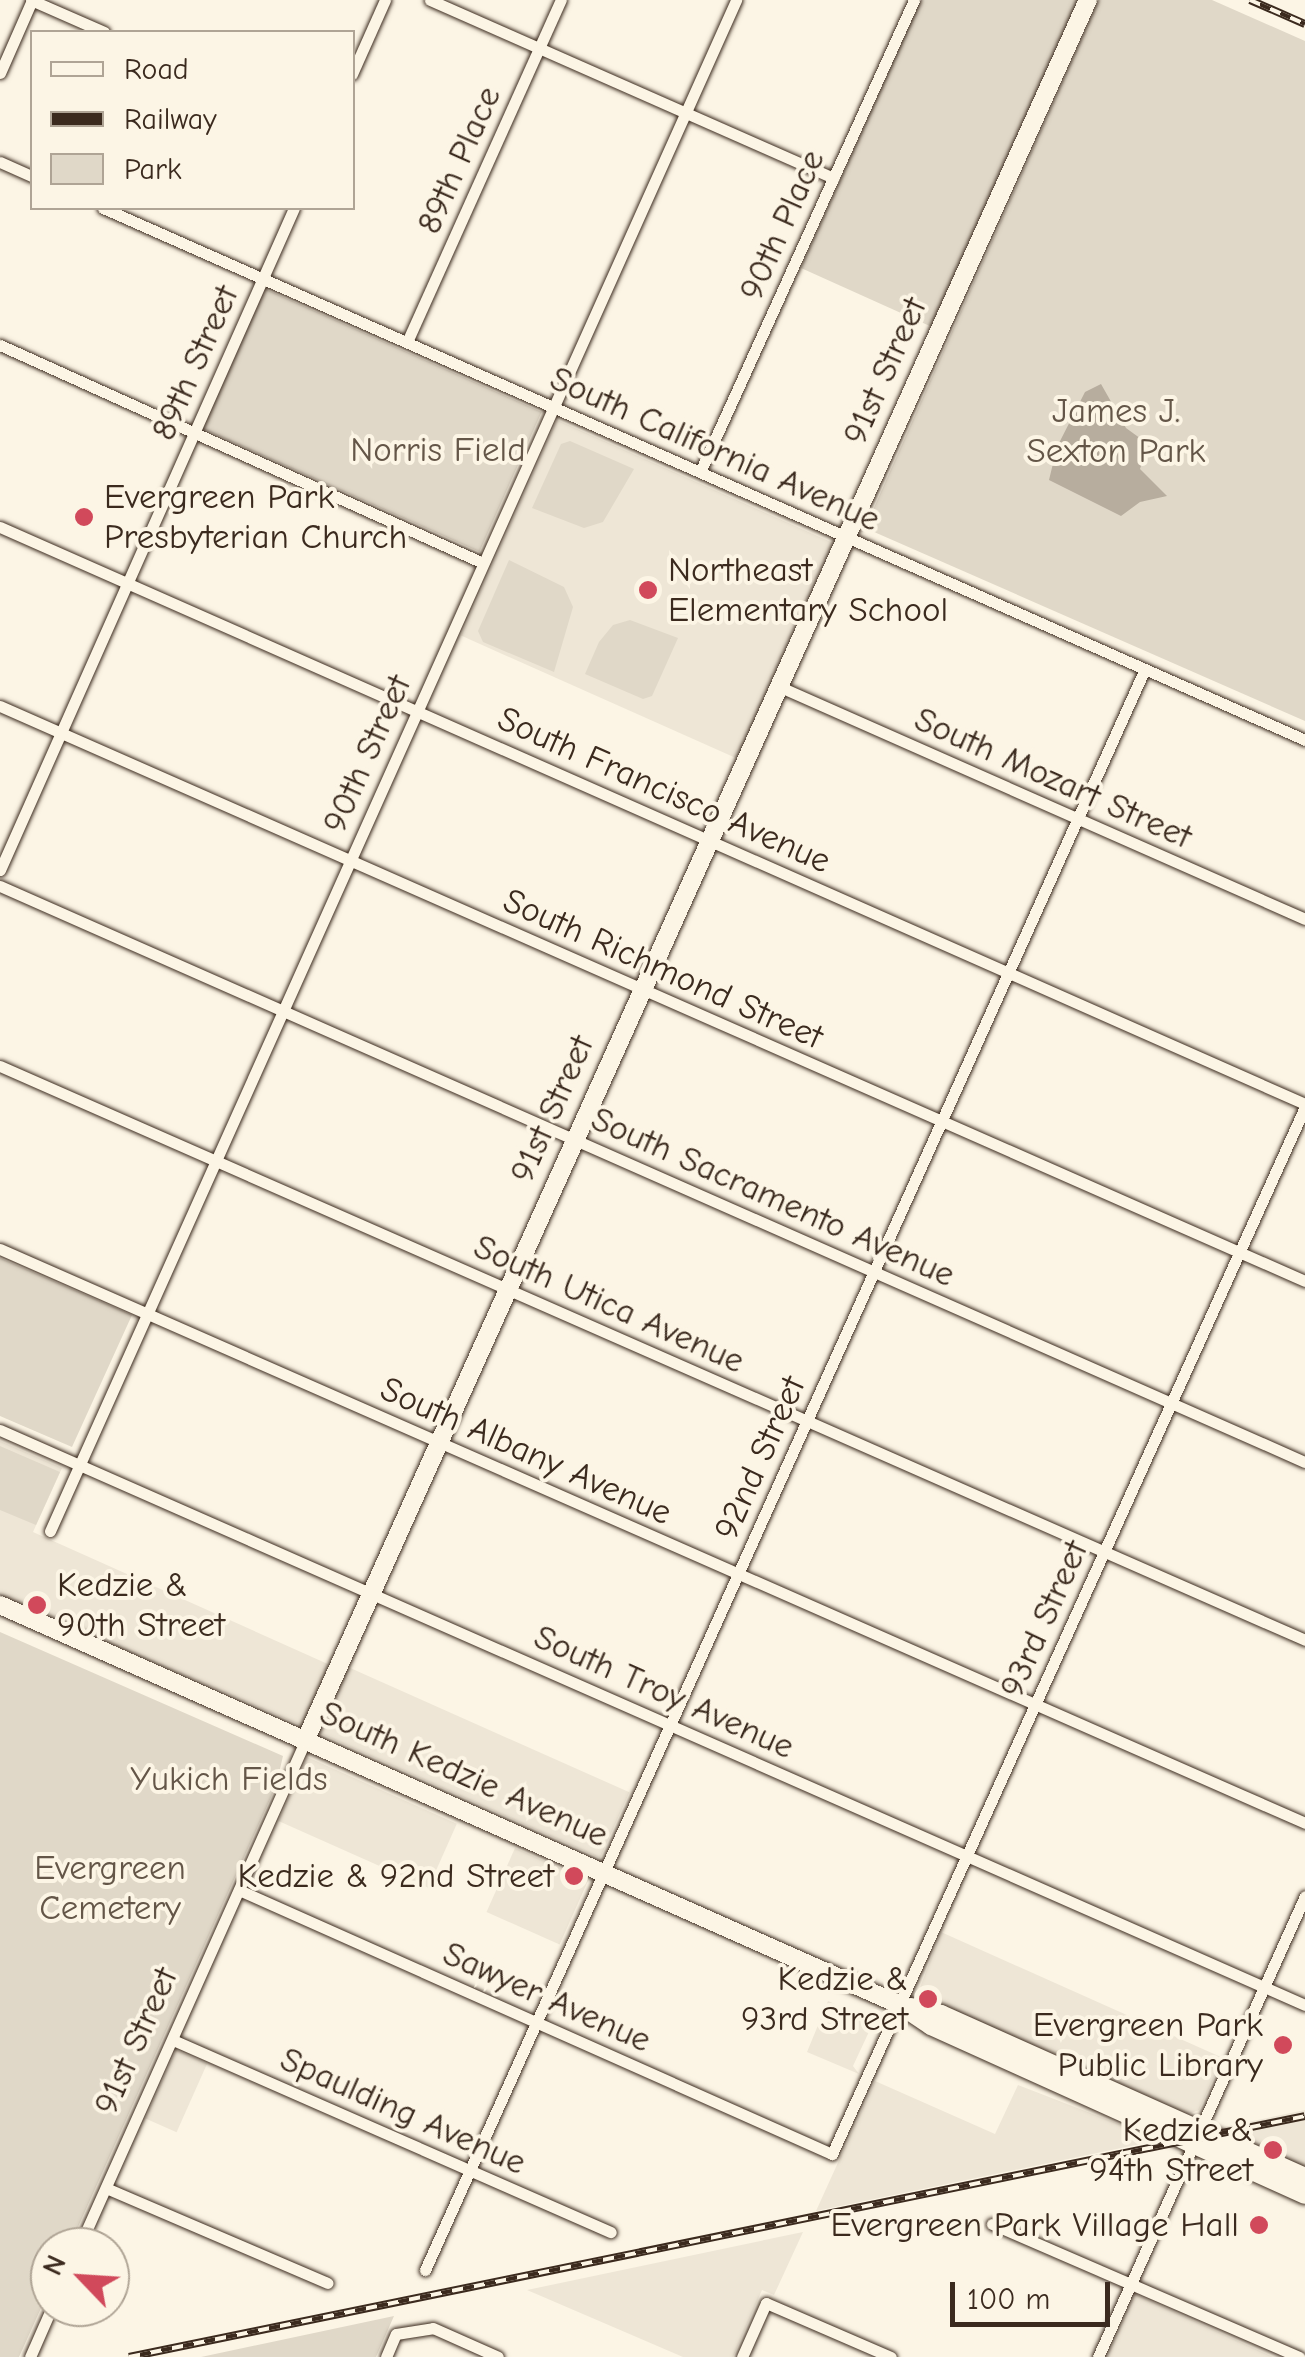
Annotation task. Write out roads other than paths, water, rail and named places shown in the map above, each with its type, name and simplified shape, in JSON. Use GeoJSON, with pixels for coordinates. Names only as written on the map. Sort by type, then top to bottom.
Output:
{"type":"FeatureCollection","features":[{"type":"Feature","properties":{"kind":"street"},"geometry":{"type":"LineString","coordinates":[[0,73],[32,0],[100,30]]}},
{"type":"Feature","properties":{"kind":"street"},"geometry":{"type":"LineString","coordinates":[[355,67],[386,0]]}},
{"type":"Feature","properties":{"kind":"street"},"geometry":{"type":"LineString","coordinates":[[430,0],[834,178]]}},
{"type":"Feature","properties":{"kind":"street","name":"89th Place"},"geometry":{"type":"LineString","coordinates":[[406,342],[561,0]]}},
{"type":"Feature","properties":{"kind":"street","name":"90th Street"},"geometry":{"type":"LineString","coordinates":[[50,1531],[736,0]]}},
{"type":"Feature","properties":{"kind":"street","name":"90th Place"},"geometry":{"type":"LineString","coordinates":[[700,472],[914,0]]}},
{"type":"Feature","properties":{"kind":"street","name":"91st Street"},"geometry":{"type":"LineString","coordinates":[[88,2227],[1088,0]]}},
{"type":"Feature","properties":{"kind":"street"},"geometry":{"type":"LineString","coordinates":[[0,162],[30,175]]}},
{"type":"Feature","properties":{"kind":"street","name":"South California Avenue"},"geometry":{"type":"LineString","coordinates":[[108,210],[1305,740]]}},
{"type":"Feature","properties":{"kind":"street","name":"89th Street"},"geometry":{"type":"LineString","coordinates":[[0,870],[293,210]]}},
{"type":"Feature","properties":{"kind":"street"},"geometry":{"type":"LineString","coordinates":[[0,346],[483,563]]}},
{"type":"Feature","properties":{"kind":"street","name":"South Francisco Avenue"},"geometry":{"type":"LineString","coordinates":[[0,527],[1305,1105]]}},
{"type":"Feature","properties":{"kind":"street","name":"92nd Street"},"geometry":{"type":"LineString","coordinates":[[425,2270],[1144,669]]}},
{"type":"Feature","properties":{"kind":"street","name":"South Mozart Street"},"geometry":{"type":"LineString","coordinates":[[778,686],[1305,920]]}},
{"type":"Feature","properties":{"kind":"street","name":"South Richmond Street"},"geometry":{"type":"LineString","coordinates":[[0,706],[1305,1281]]}},
{"type":"Feature","properties":{"kind":"street","name":"South Sacramento Avenue"},"geometry":{"type":"LineString","coordinates":[[0,886],[1305,1462]]}},
{"type":"Feature","properties":{"kind":"street","name":"South Utica Avenue"},"geometry":{"type":"LineString","coordinates":[[0,1066],[1305,1640]]}},
{"type":"Feature","properties":{"kind":"street","name":"93rd Street"},"geometry":{"type":"LineString","coordinates":[[832,2154],[1305,1105]]}},
{"type":"Feature","properties":{"kind":"street","name":"South Albany Avenue"},"geometry":{"type":"LineString","coordinates":[[0,1250],[1305,1822]]}},
{"type":"Feature","properties":{"kind":"street","name":"South Troy Avenue"},"geometry":{"type":"LineString","coordinates":[[0,1430],[1305,2005]]}},
{"type":"Feature","properties":{"kind":"street","name":"South Kedzie Avenue"},"geometry":{"type":"LineString","coordinates":[[0,1605],[900,2005],[941,2014],[1305,2194]]}},
{"type":"Feature","properties":{"kind":"street","name":"Sawyer Avenue"},"geometry":{"type":"LineString","coordinates":[[239,1890],[832,2154]]}},
{"type":"Feature","properties":{"kind":"street"},"geometry":{"type":"LineString","coordinates":[[1098,2357],[1305,1896]]}},
{"type":"Feature","properties":{"kind":"street","name":"Spaulding Avenue"},"geometry":{"type":"LineString","coordinates":[[172,2040],[611,2232]]}},
{"type":"Feature","properties":{"kind":"street","name":"South Kedzie Avenue"},"geometry":{"type":"LineString","coordinates":[[1196,2138],[1305,2178]]}},
{"type":"Feature","properties":{"kind":"street"},"geometry":{"type":"LineString","coordinates":[[106,2188],[328,2282]]}},
{"type":"Feature","properties":{"kind":"street"},"geometry":{"type":"LineString","coordinates":[[992,2224],[1300,2357]]}},
{"type":"Feature","properties":{"kind":"street"},"geometry":{"type":"LineString","coordinates":[[742,2357],[766,2303],[891,2357]]}},
{"type":"Feature","properties":{"kind":"street"},"geometry":{"type":"LineString","coordinates":[[30,2357],[43,2327]]}},
{"type":"Feature","properties":{"kind":"street"},"geometry":{"type":"LineString","coordinates":[[386,2357],[396,2334],[433,2328],[498,2357]]}},
{"type":"Feature","properties":{"kind":"railway"},"geometry":{"type":"LineString","coordinates":[[1250,0],[1305,24]]}},
{"type":"Feature","properties":{"kind":"railway"},"geometry":{"type":"LineString","coordinates":[[129,2357],[1305,2116]]}},
{"type":"Feature","properties":{"kind":"place","name":"Evergreen Park Presbyterian Church"},"geometry":{"type":"Point","coordinates":[84,517]}},
{"type":"Feature","properties":{"kind":"place","name":"Northeast Elementary School"},"geometry":{"type":"Point","coordinates":[648,590]}},
{"type":"Feature","properties":{"kind":"place","name":"Kedzie & 90th Street"},"geometry":{"type":"Point","coordinates":[37,1605]}},
{"type":"Feature","properties":{"kind":"place","name":"Kedzie & 92nd Street"},"geometry":{"type":"Point","coordinates":[574,1876]}},
{"type":"Feature","properties":{"kind":"place","name":"Kedzie & 93rd Street"},"geometry":{"type":"Point","coordinates":[928,1999]}},
{"type":"Feature","properties":{"kind":"place","name":"Evergreen Park Public Library"},"geometry":{"type":"Point","coordinates":[1283,2045]}},
{"type":"Feature","properties":{"kind":"place","name":"Kedzie & 94th Street"},"geometry":{"type":"Point","coordinates":[1273,2150]}},
{"type":"Feature","properties":{"kind":"place","name":"Evergreen Park Village Hall"},"geometry":{"type":"Point","coordinates":[1259,2225]}},
{"type":"Feature","properties":{"kind":"park label","name":"James J. Sexton Park"},"geometry":{"type":"Point","coordinates":[1116,431]}},
{"type":"Feature","properties":{"kind":"park label","name":"Norris Field"},"geometry":{"type":"Point","coordinates":[438,450]}},
{"type":"Feature","properties":{"kind":"park label","name":"Yukich Fields"},"geometry":{"type":"Point","coordinates":[229,1779]}},
{"type":"Feature","properties":{"kind":"park label","name":"Evergreen Cemetery"},"geometry":{"type":"Point","coordinates":[110,1888]}}]}
